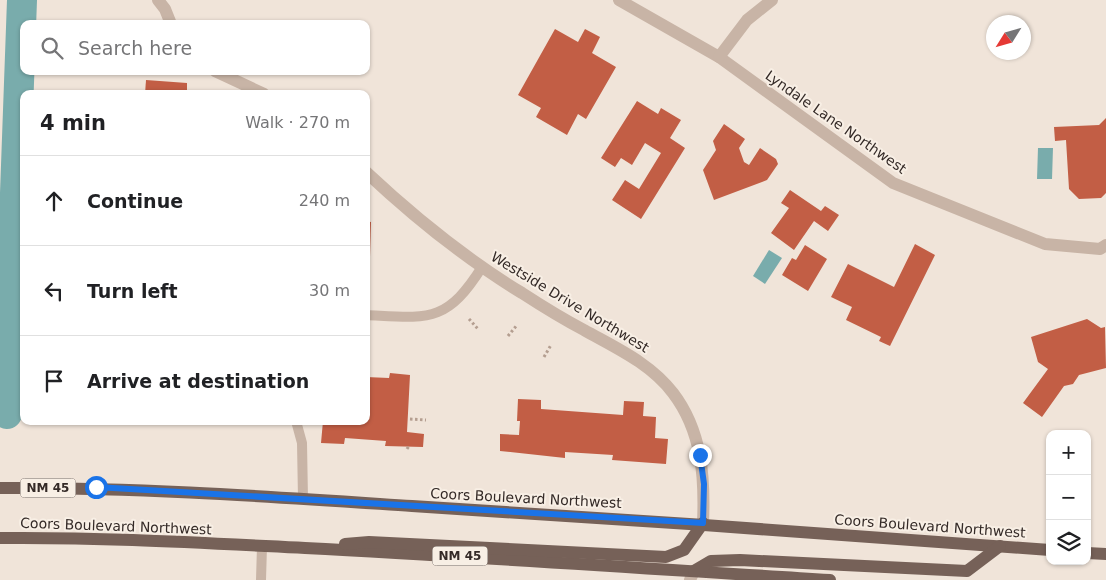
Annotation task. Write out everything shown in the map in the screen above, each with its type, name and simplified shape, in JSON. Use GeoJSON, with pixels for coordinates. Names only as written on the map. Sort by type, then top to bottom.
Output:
{"type":"FeatureCollection","features":[{"type":"Feature","properties":{"kind":"main road","name":"Coors Boulevard Northwest"},"geometry":{"type":"LineString","coordinates":[[0,488],[96,487],[302,499],[703,523],[1046,550]]}},
{"type":"Feature","properties":{"kind":"main road"},"geometry":{"type":"LineString","coordinates":[[300,548],[369,542],[666,557],[684,550],[703,523]]}},
{"type":"Feature","properties":{"kind":"main road","name":"Coors Boulevard Northwest"},"geometry":{"type":"LineString","coordinates":[[0,538],[89,538],[262,546],[694,577],[830,580]]}},
{"type":"Feature","properties":{"kind":"main road"},"geometry":{"type":"LineString","coordinates":[[694,577],[712,561],[740,560],[967,571],[1000,546]]}},
{"type":"Feature","properties":{"kind":"main road"},"geometry":{"type":"LineString","coordinates":[[1091,553],[1106,554]]}},
{"type":"Feature","properties":{"kind":"street","name":"Lyndale Lane Northwest"},"geometry":{"type":"LineString","coordinates":[[619,0],[719,57],[893,183],[1045,244],[1100,249],[1106,245]]}},
{"type":"Feature","properties":{"kind":"street"},"geometry":{"type":"LineString","coordinates":[[719,57],[747,20],[772,0]]}},
{"type":"Feature","properties":{"kind":"street"},"geometry":{"type":"LineString","coordinates":[[164,3],[170,20]]}},
{"type":"Feature","properties":{"kind":"street"},"geometry":{"type":"LineString","coordinates":[[224,75],[255,90]]}},
{"type":"Feature","properties":{"kind":"street","name":"Westside Drive Northwest"},"geometry":{"type":"LineString","coordinates":[[370,176],[422,222],[482,267],[560,316],[636,359],[662,380],[673,393],[690,423],[700,455],[704,484],[703,523]]}},
{"type":"Feature","properties":{"kind":"lane"},"geometry":{"type":"LineString","coordinates":[[370,315],[418,318],[435,315],[457,300],[482,267]]}},
{"type":"Feature","properties":{"kind":"lane"},"geometry":{"type":"LineString","coordinates":[[297,425],[302,443],[302,499]]}},
{"type":"Feature","properties":{"kind":"lane"},"geometry":{"type":"LineString","coordinates":[[261,580],[262,546]]}},
{"type":"Feature","properties":{"kind":"path"},"geometry":{"type":"LineString","coordinates":[[469,319],[478,329]]}},
{"type":"Feature","properties":{"kind":"path"},"geometry":{"type":"LineString","coordinates":[[508,336],[517,325]]}},
{"type":"Feature","properties":{"kind":"path"},"geometry":{"type":"LineString","coordinates":[[544,357],[551,345]]}},
{"type":"Feature","properties":{"kind":"path"},"geometry":{"type":"LineString","coordinates":[[410,419],[426,420]]}},
{"type":"Feature","properties":{"kind":"water"},"geometry":{"type":"Polygon","coordinates":[[[1038,148],[1053,148],[1052,179],[1037,179],[1038,148]]]}},
{"type":"Feature","properties":{"kind":"water"},"geometry":{"type":"Polygon","coordinates":[[[769,250],[782,258],[765,284],[753,276],[769,250]]]}},
{"type":"Feature","properties":{"kind":"building"},"geometry":{"type":"Polygon","coordinates":[[[555,29],[578,42],[585,29],[600,37],[592,53],[616,67],[586,119],[578,114],[567,135],[536,117],[541,108],[518,95],[555,29]]]}},
{"type":"Feature","properties":{"kind":"building"},"geometry":{"type":"Polygon","coordinates":[[[146,80],[187,83],[187,90],[145,90],[146,80]]]}},
{"type":"Feature","properties":{"kind":"building"},"geometry":{"type":"Polygon","coordinates":[[[637,101],[658,114],[661,108],[681,120],[670,138],[685,148],[641,219],[612,200],[625,180],[639,189],[661,153],[645,143],[632,165],[621,158],[615,167],[601,158],[637,101]]]}},
{"type":"Feature","properties":{"kind":"building"},"geometry":{"type":"Polygon","coordinates":[[[1106,118],[1106,193],[1101,198],[1079,199],[1069,189],[1066,140],[1055,141],[1054,127],[1099,125],[1106,118]]]}},
{"type":"Feature","properties":{"kind":"building"},"geometry":{"type":"Polygon","coordinates":[[[724,124],[745,139],[739,148],[744,162],[749,165],[760,148],[776,159],[778,164],[767,180],[714,200],[703,170],[716,150],[713,141],[724,124]]]}},
{"type":"Feature","properties":{"kind":"building"},"geometry":{"type":"Polygon","coordinates":[[[790,190],[821,211],[825,206],[839,215],[828,231],[814,221],[794,250],[771,233],[789,208],[781,203],[790,190]]]}},
{"type":"Feature","properties":{"kind":"building"},"geometry":{"type":"Polygon","coordinates":[[[370,222],[371,222],[370,257],[370,222]]]}},
{"type":"Feature","properties":{"kind":"building"},"geometry":{"type":"Polygon","coordinates":[[[915,244],[935,255],[890,346],[879,341],[881,337],[846,320],[852,307],[831,297],[848,264],[894,287],[915,244]]]}},
{"type":"Feature","properties":{"kind":"building"},"geometry":{"type":"Polygon","coordinates":[[[805,245],[827,259],[808,291],[782,275],[792,258],[796,260],[805,245]]]}},
{"type":"Feature","properties":{"kind":"building"},"geometry":{"type":"Polygon","coordinates":[[[1087,319],[1101,328],[1105,327],[1106,368],[1079,375],[1073,384],[1064,386],[1042,417],[1023,403],[1048,369],[1038,362],[1031,337],[1087,319]]]}},
{"type":"Feature","properties":{"kind":"building"},"geometry":{"type":"Polygon","coordinates":[[[390,373],[410,375],[407,432],[424,434],[423,447],[385,446],[386,441],[345,438],[344,444],[321,443],[323,425],[370,425],[370,377],[389,378],[390,373]]]}},
{"type":"Feature","properties":{"kind":"building"},"geometry":{"type":"Polygon","coordinates":[[[518,399],[541,400],[541,409],[623,415],[624,401],[644,402],[643,416],[656,417],[655,438],[668,439],[666,464],[612,460],[613,455],[565,452],[565,458],[500,451],[500,434],[519,435],[520,421],[517,421],[518,399]]]}},
{"type":"Feature","properties":{"kind":"waterway"},"geometry":{"type":"LineString","coordinates":[[21,20],[22,0]]}},
{"type":"Feature","properties":{"kind":"waterway"},"geometry":{"type":"LineString","coordinates":[[7,414],[20,55]]}},
{"type":"Feature","properties":{"kind":"route"},"geometry":{"type":"LineString","coordinates":[[96,487],[703,523],[704,484],[700,455]]}}]}
